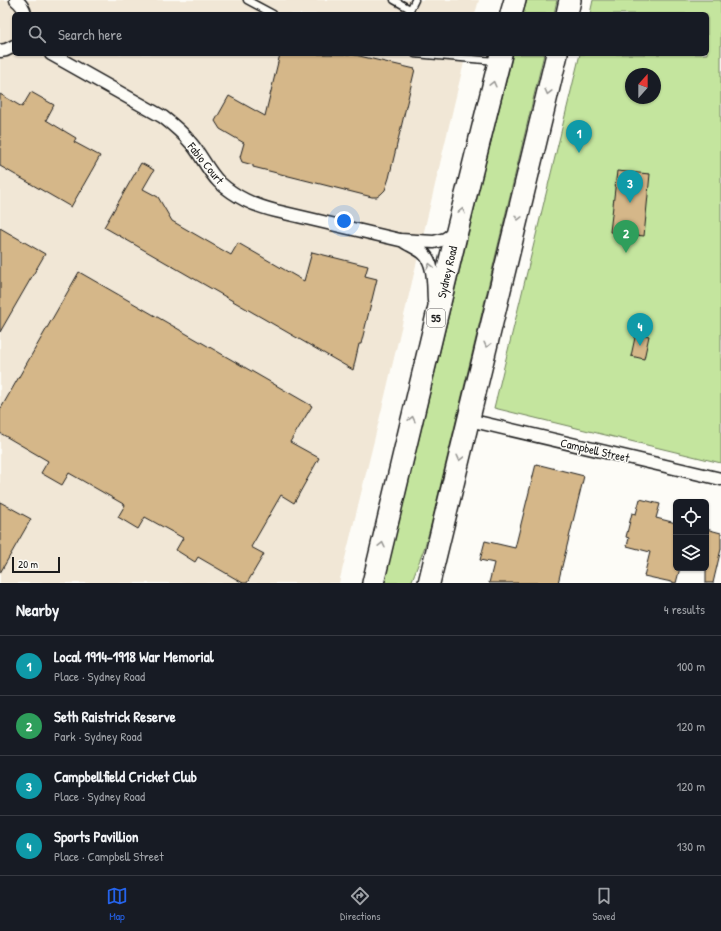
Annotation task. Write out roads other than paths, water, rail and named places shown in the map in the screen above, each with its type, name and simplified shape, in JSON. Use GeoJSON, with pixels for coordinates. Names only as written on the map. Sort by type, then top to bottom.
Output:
{"type":"FeatureCollection","features":[{"type":"Feature","properties":{"kind":"highway"},"geometry":{"type":"LineString","coordinates":[[512,12],[515,0]]}},
{"type":"Feature","properties":{"kind":"highway"},"geometry":{"type":"LineString","coordinates":[[567,12],[570,0]]}},
{"type":"Feature","properties":{"kind":"highway"},"geometry":{"type":"LineString","coordinates":[[429,583],[557,56]]}},
{"type":"Feature","properties":{"kind":"highway","name":"Sydney Road"},"geometry":{"type":"LineString","coordinates":[[373,583],[500,58]]}},
{"type":"Feature","properties":{"kind":"street"},"geometry":{"type":"LineString","coordinates":[[16,0],[20,3],[24,12]]}},
{"type":"Feature","properties":{"kind":"street"},"geometry":{"type":"LineString","coordinates":[[0,51],[12,47]]}},
{"type":"Feature","properties":{"kind":"street","name":"Fabio Court"},"geometry":{"type":"LineString","coordinates":[[56,56],[163,117],[191,142],[208,169],[219,181],[234,194],[246,201],[276,211],[400,240],[434,242],[445,239],[457,231]]}},
{"type":"Feature","properties":{"kind":"street","name":"Fabio Court"},"geometry":{"type":"LineString","coordinates":[[400,240],[422,252],[429,259],[432,269],[436,318]]}},
{"type":"Feature","properties":{"kind":"street","name":"Campbell Street"},"geometry":{"type":"LineString","coordinates":[[469,420],[721,480]]}},
{"type":"Feature","properties":{"kind":"lane"},"geometry":{"type":"LineString","coordinates":[[246,0],[269,12]]}},
{"type":"Feature","properties":{"kind":"lane"},"geometry":{"type":"LineString","coordinates":[[394,0],[409,12],[416,0]]}},
{"type":"Feature","properties":{"kind":"lane"},"geometry":{"type":"LineString","coordinates":[[458,56],[500,58]]}},
{"type":"Feature","properties":{"kind":"place","name":"Local 1914-1918 War Memorial"},"geometry":{"type":"Point","coordinates":[579,153]}},
{"type":"Feature","properties":{"kind":"place","name":"Campbellfield Cricket Club"},"geometry":{"type":"Point","coordinates":[630,203]}},
{"type":"Feature","properties":{"kind":"place","name":"Seth Raistrick Reserve"},"geometry":{"type":"Point","coordinates":[626,253]}},
{"type":"Feature","properties":{"kind":"place","name":"Sports Pavillion"},"geometry":{"type":"Point","coordinates":[640,346]}}]}
